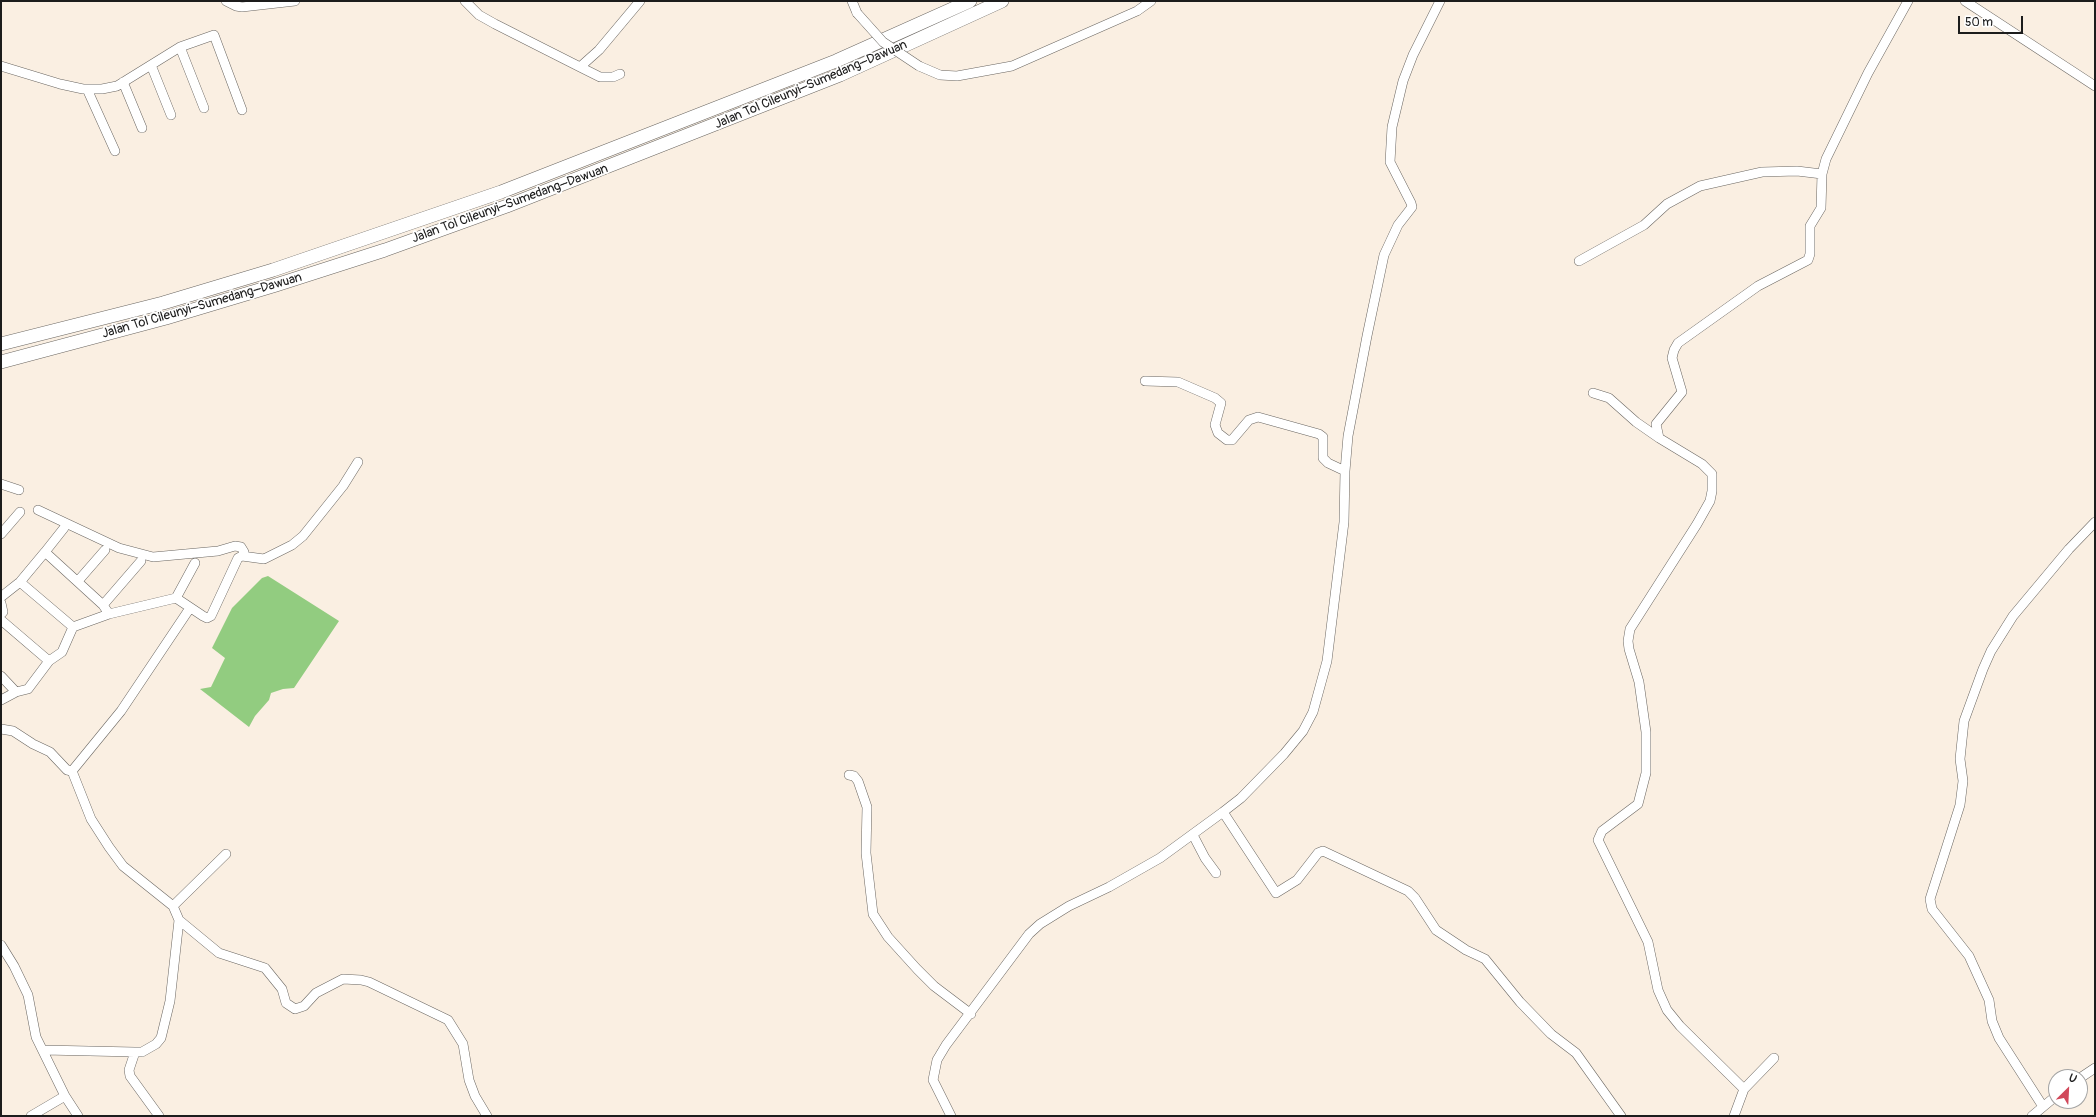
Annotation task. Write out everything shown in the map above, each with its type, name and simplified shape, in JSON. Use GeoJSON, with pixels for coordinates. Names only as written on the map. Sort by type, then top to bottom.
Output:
{"type":"FeatureCollection","features":[{"type":"Feature","properties":{"kind":"highway","name":"Jalan Tol Cileunyi–Sumedang–Dawuan"},"geometry":{"type":"LineString","coordinates":[[1,344],[163,302],[273,270],[494,194],[836,61],[970,1]]}},
{"type":"Feature","properties":{"kind":"highway","name":"Jalan Tol Cileunyi–Sumedang–Dawuan"},"geometry":{"type":"LineString","coordinates":[[1,362],[166,318],[276,285],[384,250],[617,164],[840,75],[1002,1]]}},
{"type":"Feature","properties":{"kind":"street"},"geometry":{"type":"LineString","coordinates":[[226,1],[242,7],[295,1]]}},
{"type":"Feature","properties":{"kind":"street"},"geometry":{"type":"LineString","coordinates":[[465,1],[479,14],[495,24],[580,67],[600,76],[613,77],[620,74]]}},
{"type":"Feature","properties":{"kind":"street"},"geometry":{"type":"LineString","coordinates":[[580,67],[599,50],[640,1]]}},
{"type":"Feature","properties":{"kind":"street"},"geometry":{"type":"LineString","coordinates":[[852,1],[857,13],[883,42],[919,66],[940,75],[957,76],[1012,66],[1137,11],[1152,1]]}},
{"type":"Feature","properties":{"kind":"street"},"geometry":{"type":"LineString","coordinates":[[951,1116],[933,1080],[933,1071],[941,1052],[971,1014],[1020,945],[1040,924],[1153,862],[1193,835],[1241,798],[1284,754],[1303,731],[1313,712],[1327,661],[1344,522],[1345,471],[1348,436],[1384,255],[1398,225],[1412,207],[1390,162],[1392,127],[1403,81],[1413,55],[1440,1]]}},
{"type":"Feature","properties":{"kind":"street"},"geometry":{"type":"LineString","coordinates":[[1659,438],[1656,427],[1657,420],[1682,392],[1672,358],[1676,346],[1758,286],[1808,260],[1810,254],[1810,226],[1821,206],[1822,174],[1826,159],[1868,72],[1908,1]]}},
{"type":"Feature","properties":{"kind":"street"},"geometry":{"type":"LineString","coordinates":[[1965,1],[2095,86]]}},
{"type":"Feature","properties":{"kind":"street"},"geometry":{"type":"LineString","coordinates":[[1,66],[60,84],[102,90],[116,86],[180,47],[214,35],[242,110]]}},
{"type":"Feature","properties":{"kind":"street"},"geometry":{"type":"LineString","coordinates":[[180,47],[204,108]]}},
{"type":"Feature","properties":{"kind":"street"},"geometry":{"type":"LineString","coordinates":[[151,65],[171,114]]}},
{"type":"Feature","properties":{"kind":"street"},"geometry":{"type":"LineString","coordinates":[[123,82],[142,128]]}},
{"type":"Feature","properties":{"kind":"street"},"geometry":{"type":"LineString","coordinates":[[87,89],[115,151]]}},
{"type":"Feature","properties":{"kind":"street"},"geometry":{"type":"LineString","coordinates":[[1579,261],[1644,225],[1667,204],[1700,186],[1762,172],[1797,171],[1822,174]]}},
{"type":"Feature","properties":{"kind":"street"},"geometry":{"type":"LineString","coordinates":[[1145,381],[1178,382],[1215,398],[1221,403],[1215,425],[1218,433],[1226,440],[1232,440],[1249,420],[1258,417],[1319,434],[1323,437],[1323,458],[1328,463],[1345,471]]}},
{"type":"Feature","properties":{"kind":"street"},"geometry":{"type":"LineString","coordinates":[[1593,393],[1609,398],[1636,422],[1702,464],[1712,474],[1712,491],[1710,501],[1697,524],[1630,628],[1628,641],[1629,650],[1639,682],[1646,732],[1646,773],[1638,804],[1602,831],[1598,840],[1648,942],[1658,990],[1667,1010],[1680,1026],[1744,1089]]}},
{"type":"Feature","properties":{"kind":"street"},"geometry":{"type":"LineString","coordinates":[[176,598],[207,618],[211,616],[232,568],[238,558],[242,556],[264,559],[292,545],[304,536],[343,486],[358,462]]}},
{"type":"Feature","properties":{"kind":"street"},"geometry":{"type":"LineString","coordinates":[[1,484],[19,490]]}},
{"type":"Feature","properties":{"kind":"street"},"geometry":{"type":"LineString","coordinates":[[38,510],[119,548],[153,557],[213,551],[235,546],[240,547],[244,552],[242,556]]}},
{"type":"Feature","properties":{"kind":"street"},"geometry":{"type":"LineString","coordinates":[[1,534],[20,512]]}},
{"type":"Feature","properties":{"kind":"street"},"geometry":{"type":"LineString","coordinates":[[2042,1105],[1999,1038],[1992,1021],[1989,1000],[1969,956],[1937,917],[1932,909],[1930,898],[1960,804],[1963,781],[1960,759],[1964,721],[1991,651],[2013,616],[2068,549],[2095,522]]}},
{"type":"Feature","properties":{"kind":"street"},"geometry":{"type":"LineString","coordinates":[[1,597],[20,582],[64,528]]}},
{"type":"Feature","properties":{"kind":"street"},"geometry":{"type":"LineString","coordinates":[[78,581],[105,550]]}},
{"type":"Feature","properties":{"kind":"street"},"geometry":{"type":"LineString","coordinates":[[45,552],[104,605],[109,614]]}},
{"type":"Feature","properties":{"kind":"street"},"geometry":{"type":"LineString","coordinates":[[104,605],[141,561]]}},
{"type":"Feature","properties":{"kind":"street"},"geometry":{"type":"LineString","coordinates":[[2,696],[28,689],[49,661],[62,652],[73,626],[109,614],[176,598],[195,563]]}},
{"type":"Feature","properties":{"kind":"street"},"geometry":{"type":"LineString","coordinates":[[20,582],[73,626]]}},
{"type":"Feature","properties":{"kind":"street"},"geometry":{"type":"LineString","coordinates":[[1,603],[1,614]]}},
{"type":"Feature","properties":{"kind":"street"},"geometry":{"type":"LineString","coordinates":[[72,771],[121,711],[190,608]]}},
{"type":"Feature","properties":{"kind":"street"},"geometry":{"type":"LineString","coordinates":[[1,620],[49,661]]}},
{"type":"Feature","properties":{"kind":"street"},"geometry":{"type":"LineString","coordinates":[[1,676],[16,692]]}},
{"type":"Feature","properties":{"kind":"street"},"geometry":{"type":"LineString","coordinates":[[1,729],[13,731],[33,744],[50,752],[67,770],[72,771]]}},
{"type":"Feature","properties":{"kind":"street"},"geometry":{"type":"LineString","coordinates":[[72,771],[91,819],[123,866],[173,906],[180,920],[219,953],[265,968],[282,989],[286,1003],[295,1008],[304,1006],[316,993],[343,979],[361,980],[369,982],[448,1020],[463,1044],[469,1080],[475,1096],[487,1116]]}},
{"type":"Feature","properties":{"kind":"street"},"geometry":{"type":"LineString","coordinates":[[849,775],[856,778],[866,799],[866,853],[872,906],[877,922],[900,952],[934,986],[971,1014]]}},
{"type":"Feature","properties":{"kind":"street"},"geometry":{"type":"LineString","coordinates":[[1223,812],[1276,893],[1297,880],[1318,853],[1322,851],[1408,891],[1415,898],[1436,930],[1466,950],[1485,959],[1520,1002],[1551,1034],[1576,1053],[1620,1116]]}},
{"type":"Feature","properties":{"kind":"street"},"geometry":{"type":"LineString","coordinates":[[1193,835],[1205,858],[1216,874]]}},
{"type":"Feature","properties":{"kind":"street"},"geometry":{"type":"LineString","coordinates":[[173,906],[226,854]]}},
{"type":"Feature","properties":{"kind":"street"},"geometry":{"type":"LineString","coordinates":[[44,1050],[135,1052],[151,1048],[160,1038],[170,1001],[180,920]]}},
{"type":"Feature","properties":{"kind":"street"},"geometry":{"type":"LineString","coordinates":[[1,945],[14,966],[28,995],[36,1037],[44,1050],[65,1096],[78,1116]]}},
{"type":"Feature","properties":{"kind":"street"},"geometry":{"type":"LineString","coordinates":[[135,1052],[129,1070],[130,1076],[160,1116]]}},
{"type":"Feature","properties":{"kind":"street"},"geometry":{"type":"LineString","coordinates":[[1734,1116],[1744,1089],[1774,1058]]}},
{"type":"Feature","properties":{"kind":"street"},"geometry":{"type":"LineString","coordinates":[[31,1116],[65,1096]]}},
{"type":"Feature","properties":{"kind":"street"},"geometry":{"type":"LineString","coordinates":[[2032,1116],[2042,1105],[2048,1101]]}},
{"type":"Feature","properties":{"kind":"green space"},"geometry":{"type":"Polygon","coordinates":[[[268,576],[339,621],[294,688],[283,689],[271,693],[269,700],[255,716],[249,727],[200,689],[211,687],[225,658],[212,648],[232,608],[262,578],[268,576]]]}}]}
